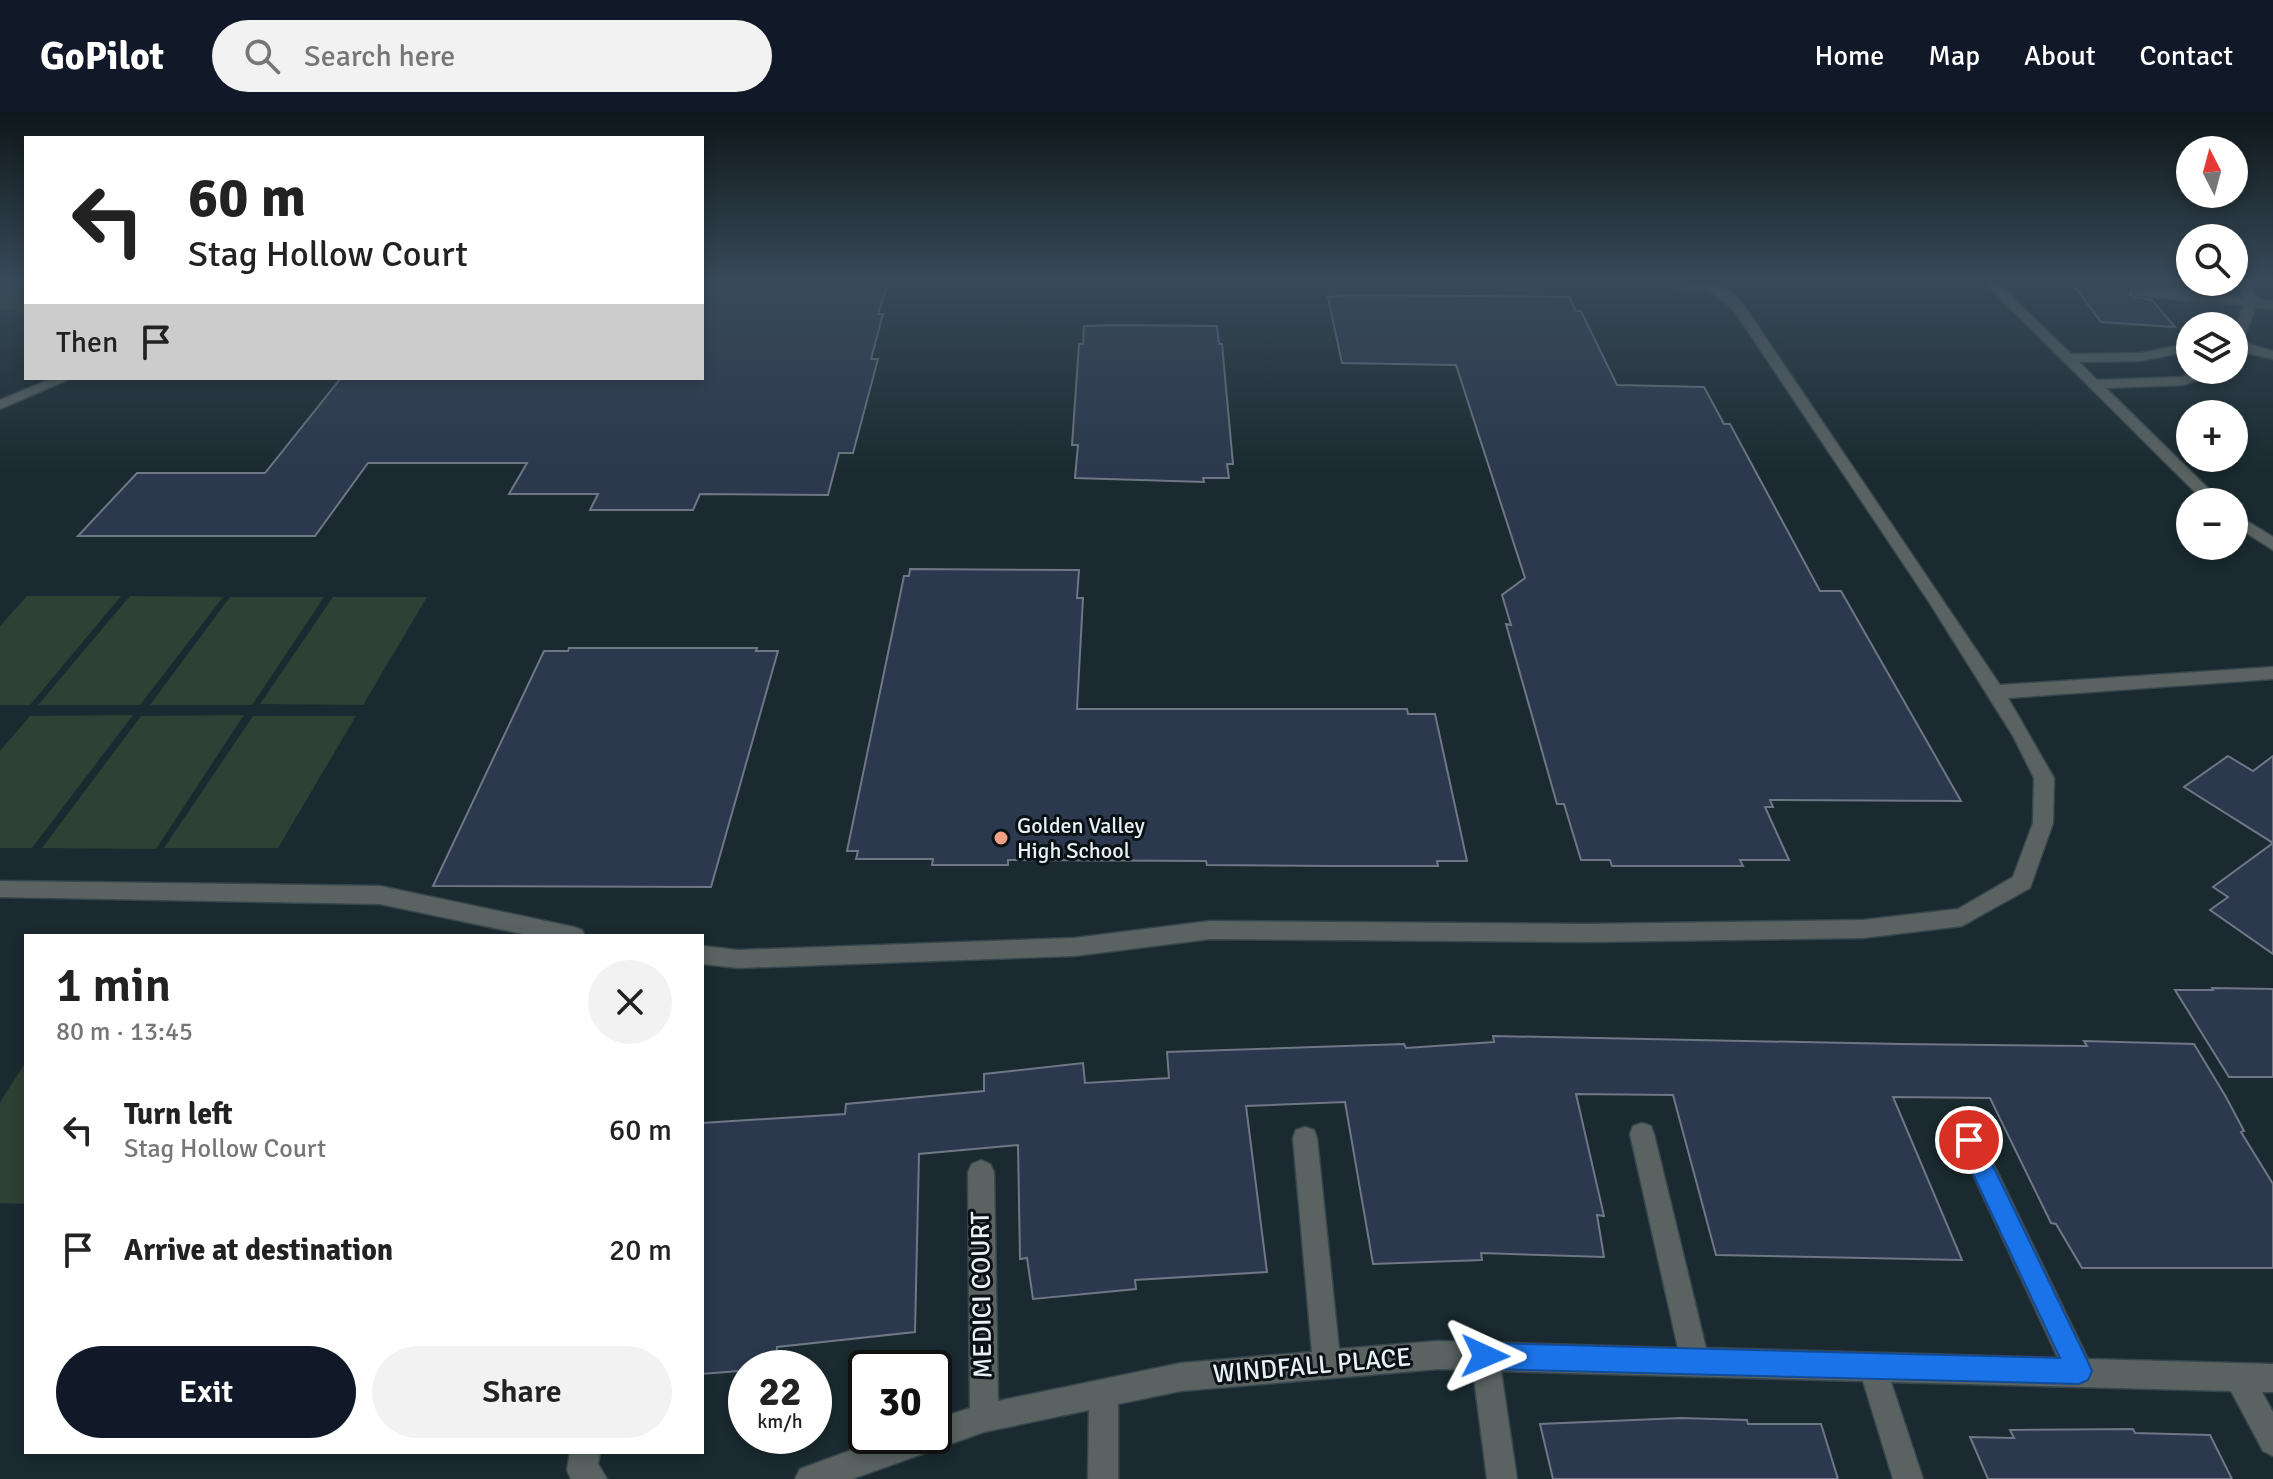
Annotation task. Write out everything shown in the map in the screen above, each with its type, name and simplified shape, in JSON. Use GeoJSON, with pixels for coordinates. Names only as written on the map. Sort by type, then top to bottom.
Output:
{"type":"FeatureCollection","features":[{"type":"Feature","properties":{"kind":"street"},"geometry":{"type":"LineString","coordinates":[[704,955],[738,959],[1074,947],[1210,930],[1587,933],[1863,929],[1962,917],[2022,882],[2043,823],[2044,778],[1996,692],[1763,344]]}},
{"type":"Feature","properties":{"kind":"street"},"geometry":{"type":"LineString","coordinates":[[2053,344],[2200,488]]}},
{"type":"Feature","properties":{"kind":"street"},"geometry":{"type":"LineString","coordinates":[[2248,348],[2273,355]]}},
{"type":"Feature","properties":{"kind":"street"},"geometry":{"type":"LineString","coordinates":[[2067,358],[2141,357],[2176,350]]}},
{"type":"Feature","properties":{"kind":"street"},"geometry":{"type":"LineString","coordinates":[[0,405],[60,380]]}},
{"type":"Feature","properties":{"kind":"street"},"geometry":{"type":"LineString","coordinates":[[2094,384],[2176,381]]}},
{"type":"Feature","properties":{"kind":"street"},"geometry":{"type":"LineString","coordinates":[[2248,528],[2273,545]]}},
{"type":"Feature","properties":{"kind":"street"},"geometry":{"type":"LineString","coordinates":[[1996,692],[2273,673]]}},
{"type":"Feature","properties":{"kind":"street"},"geometry":{"type":"LineString","coordinates":[[0,889],[380,895],[565,934]]}},
{"type":"Feature","properties":{"kind":"street"},"geometry":{"type":"LineString","coordinates":[[1642,1134],[1695,1360]]}},
{"type":"Feature","properties":{"kind":"street"},"geometry":{"type":"LineString","coordinates":[[1305,1138],[1327,1365]]}},
{"type":"Feature","properties":{"kind":"street"},"geometry":{"type":"LineString","coordinates":[[1969,1140],[2079,1371]]}},
{"type":"Feature","properties":{"kind":"street","name":"MEDICI COURT"},"geometry":{"type":"LineString","coordinates":[[981,1172],[984,1418]]}},
{"type":"Feature","properties":{"kind":"street","name":"WINDFALL PLACE"},"geometry":{"type":"LineString","coordinates":[[952,1429],[984,1418],[1181,1377],[1438,1355],[2273,1378]]}},
{"type":"Feature","properties":{"kind":"street"},"geometry":{"type":"LineString","coordinates":[[1485,1356],[1502,1479]]}},
{"type":"Feature","properties":{"kind":"street"},"geometry":{"type":"LineString","coordinates":[[1872,1366],[1908,1479]]}},
{"type":"Feature","properties":{"kind":"street"},"geometry":{"type":"LineString","coordinates":[[2239,1377],[2273,1441]]}},
{"type":"Feature","properties":{"kind":"street"},"geometry":{"type":"LineString","coordinates":[[1103,1479],[1104,1392]]}},
{"type":"Feature","properties":{"kind":"street"},"geometry":{"type":"LineString","coordinates":[[585,1454],[582,1470],[592,1479]]}},
{"type":"Feature","properties":{"kind":"street","name":"WINDFALL PLACE"},"geometry":{"type":"LineString","coordinates":[[810,1479],[882,1454]]}},
{"type":"Feature","properties":{"kind":"green space"},"geometry":{"type":"Polygon","coordinates":[[[27,596],[121,596],[30,705],[0,705],[0,626],[27,596]]]}},
{"type":"Feature","properties":{"kind":"green space"},"geometry":{"type":"Polygon","coordinates":[[[130,596],[223,597],[140,705],[38,705],[130,596]]]}},
{"type":"Feature","properties":{"kind":"green space"},"geometry":{"type":"Polygon","coordinates":[[[230,597],[324,597],[252,705],[150,705],[230,597]]]}},
{"type":"Feature","properties":{"kind":"green space"},"geometry":{"type":"Polygon","coordinates":[[[333,597],[427,597],[363,705],[260,704],[333,597]]]}},
{"type":"Feature","properties":{"kind":"green space"},"geometry":{"type":"Polygon","coordinates":[[[133,715],[32,848],[0,848],[0,751],[30,716],[133,715]]]}},
{"type":"Feature","properties":{"kind":"green space"},"geometry":{"type":"Polygon","coordinates":[[[244,715],[156,849],[42,848],[141,716],[244,715]]]}},
{"type":"Feature","properties":{"kind":"green space"},"geometry":{"type":"Polygon","coordinates":[[[253,716],[356,716],[278,848],[164,848],[253,716]]]}},
{"type":"Feature","properties":{"kind":"green space"},"geometry":{"type":"Polygon","coordinates":[[[24,1065],[24,1204],[0,1203],[0,1102],[24,1065]]]}},
{"type":"Feature","properties":{"kind":"building"},"geometry":{"type":"Polygon","coordinates":[[[704,344],[875,344],[871,359],[878,359],[853,453],[839,453],[828,495],[700,494],[693,510],[590,510],[598,494],[509,494],[527,463],[368,463],[315,536],[78,536],[137,473],[265,473],[339,380],[704,380],[704,344]]]}},
{"type":"Feature","properties":{"kind":"building"},"geometry":{"type":"Polygon","coordinates":[[[1079,344],[1222,344],[1233,464],[1227,464],[1229,478],[1203,478],[1204,482],[1075,478],[1078,445],[1072,445],[1079,344]]]}},
{"type":"Feature","properties":{"kind":"building"},"geometry":{"type":"Polygon","coordinates":[[[1338,344],[1597,344],[1617,385],[1704,387],[1724,424],[1730,424],[1820,591],[1841,591],[1961,801],[1770,800],[1773,807],[1765,807],[1789,860],[1740,860],[1743,866],[1612,866],[1610,860],[1581,860],[1564,804],[1557,804],[1506,624],[1511,625],[1502,595],[1525,578],[1456,365],[1342,363],[1338,344]]]}},
{"type":"Feature","properties":{"kind":"building"},"geometry":{"type":"Polygon","coordinates":[[[910,569],[1079,570],[1077,598],[1083,598],[1077,709],[1407,709],[1408,714],[1435,714],[1467,861],[1437,861],[1438,866],[1008,860],[1008,865],[932,865],[933,859],[856,859],[858,851],[847,851],[904,576],[909,576],[910,569]]]}},
{"type":"Feature","properties":{"kind":"building"},"geometry":{"type":"Polygon","coordinates":[[[569,648],[757,648],[756,651],[778,651],[711,887],[433,886],[544,651],[568,651],[569,648]]]}},
{"type":"Feature","properties":{"kind":"building"},"geometry":{"type":"Polygon","coordinates":[[[2228,756],[2253,771],[2273,756],[2273,843],[2184,787],[2228,756]]]}},
{"type":"Feature","properties":{"kind":"building"},"geometry":{"type":"Polygon","coordinates":[[[2273,843],[2273,954],[2210,910],[2228,897],[2213,887],[2273,843]]]}},
{"type":"Feature","properties":{"kind":"building"},"geometry":{"type":"Polygon","coordinates":[[[2273,989],[2273,1077],[2229,1077],[2175,990],[2273,989]]]}},
{"type":"Feature","properties":{"kind":"building"},"geometry":{"type":"Polygon","coordinates":[[[1493,1036],[1901,1044],[2087,1046],[2084,1041],[2194,1044],[2273,1184],[2273,1268],[2082,1268],[2056,1224],[2051,1223],[1990,1098],[1893,1097],[1962,1260],[1716,1255],[1673,1095],[1576,1094],[1604,1216],[1597,1215],[1604,1257],[1481,1253],[1482,1260],[1373,1264],[1345,1102],[1246,1106],[1267,1272],[1135,1280],[1136,1289],[1033,1299],[1027,1258],[1020,1259],[1018,1145],[919,1154],[915,1332],[777,1347],[777,1350],[728,1350],[728,1372],[704,1374],[704,1123],[845,1114],[846,1104],[984,1091],[984,1074],[1083,1063],[1085,1083],[1169,1078],[1167,1052],[1404,1044],[1406,1048],[1494,1042],[1493,1036]]]}},
{"type":"Feature","properties":{"kind":"building"},"geometry":{"type":"Polygon","coordinates":[[[1681,1418],[1747,1420],[1748,1424],[1821,1424],[1838,1479],[1553,1479],[1540,1424],[1681,1418]]]}},
{"type":"Feature","properties":{"kind":"building"},"geometry":{"type":"Polygon","coordinates":[[[2133,1429],[2135,1433],[2210,1435],[2232,1479],[1988,1479],[1970,1437],[2014,1438],[2010,1430],[2133,1429]]]}},
{"type":"Feature","properties":{"kind":"place","name":"Golden Valley High School"},"geometry":{"type":"Point","coordinates":[1001,838]}},
{"type":"Feature","properties":{"kind":"route"},"geometry":{"type":"LineString","coordinates":[[1485,1356],[2079,1371],[1969,1140]]}}]}
